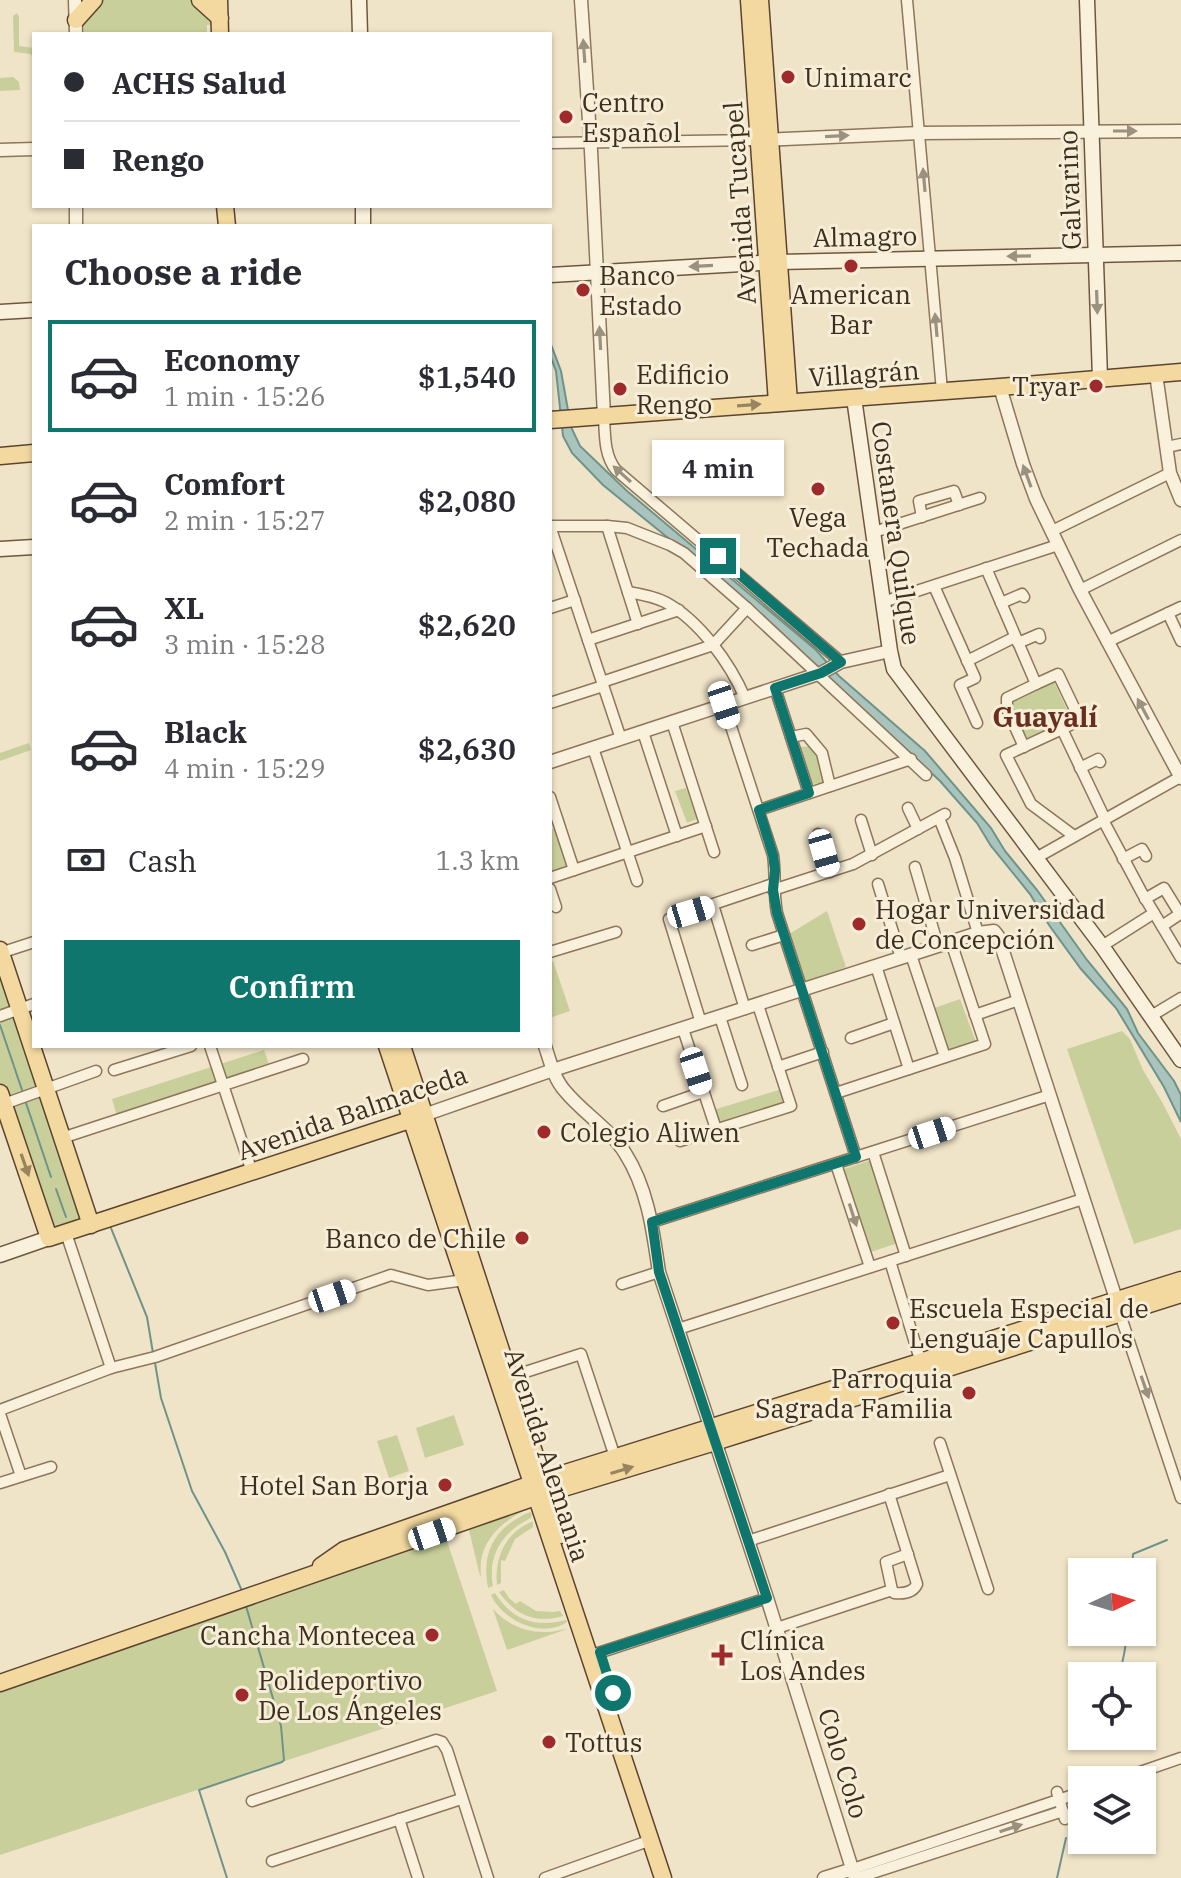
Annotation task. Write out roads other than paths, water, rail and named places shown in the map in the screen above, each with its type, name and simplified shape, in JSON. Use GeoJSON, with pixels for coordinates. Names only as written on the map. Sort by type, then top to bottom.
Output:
{"type":"FeatureCollection","features":[{"type":"Feature","properties":{"kind":"main road"},"geometry":{"type":"LineString","coordinates":[[76,27],[94,0]]}},
{"type":"Feature","properties":{"kind":"main road"},"geometry":{"type":"LineString","coordinates":[[200,0],[220,26]]}},
{"type":"Feature","properties":{"kind":"main road"},"geometry":{"type":"LineString","coordinates":[[219,0],[220,26]]}},
{"type":"Feature","properties":{"kind":"main road"},"geometry":{"type":"LineString","coordinates":[[359,0],[360,32]]}},
{"type":"Feature","properties":{"kind":"main road","name":"Avenida Tucapel"},"geometry":{"type":"LineString","coordinates":[[749,0],[765,139]]}},
{"type":"Feature","properties":{"kind":"main road","name":"Avenida Tucapel"},"geometry":{"type":"LineString","coordinates":[[760,0],[765,139],[783,403]]}},
{"type":"Feature","properties":{"kind":"main road","name":"Galvarino"},"geometry":{"type":"LineString","coordinates":[[1087,0],[1100,378]]}},
{"type":"Feature","properties":{"kind":"main road","name":"Almagro"},"geometry":{"type":"LineString","coordinates":[[552,275],[774,262],[1181,253]]}},
{"type":"Feature","properties":{"kind":"main road"},"geometry":{"type":"LineString","coordinates":[[0,312],[32,310]]}},
{"type":"Feature","properties":{"kind":"main road","name":"Villagrán"},"geometry":{"type":"LineString","coordinates":[[553,420],[1181,372]]}},
{"type":"Feature","properties":{"kind":"main road","name":"Costanera Quilque"},"geometry":{"type":"LineString","coordinates":[[854,398],[894,669],[1102,946],[1181,1060]]}},
{"type":"Feature","properties":{"kind":"main road"},"geometry":{"type":"LineString","coordinates":[[0,456],[32,453]]}},
{"type":"Feature","properties":{"kind":"main road"},"geometry":{"type":"LineString","coordinates":[[0,549],[32,547]]}},
{"type":"Feature","properties":{"kind":"main road"},"geometry":{"type":"LineString","coordinates":[[0,952],[27,1007],[32,1028]]}},
{"type":"Feature","properties":{"kind":"main road"},"geometry":{"type":"LineString","coordinates":[[37,1048],[46,1088],[91,1225]]}},
{"type":"Feature","properties":{"kind":"main road","name":"Avenida Alemania"},"geometry":{"type":"LineString","coordinates":[[388,1048],[418,1117],[510,1377],[540,1488]]}},
{"type":"Feature","properties":{"kind":"main road","name":"Avenida Alemania"},"geometry":{"type":"LineString","coordinates":[[402,1048],[418,1117],[465,1280],[540,1488],[663,1878]]}},
{"type":"Feature","properties":{"kind":"main road"},"geometry":{"type":"LineString","coordinates":[[3,1107],[49,1238]]}},
{"type":"Feature","properties":{"kind":"main road","name":"Avenida Balmaceda"},"geometry":{"type":"LineString","coordinates":[[0,1255],[418,1117]]}},
{"type":"Feature","properties":{"kind":"main road"},"geometry":{"type":"LineString","coordinates":[[0,1683],[300,1580],[408,1534],[540,1488],[1181,1285]]}},
{"type":"Feature","properties":{"kind":"main road"},"geometry":{"type":"LineString","coordinates":[[540,1488],[615,1457],[713,1434]]}},
{"type":"Feature","properties":{"kind":"main road","name":"Avenida Alemania"},"geometry":{"type":"LineString","coordinates":[[594,1654],[675,1878]]}},
{"type":"Feature","properties":{"kind":"street"},"geometry":{"type":"LineString","coordinates":[[75,0],[76,27]]}},
{"type":"Feature","properties":{"kind":"street"},"geometry":{"type":"LineString","coordinates":[[581,0],[605,443],[612,465],[837,664]]}},
{"type":"Feature","properties":{"kind":"street"},"geometry":{"type":"LineString","coordinates":[[907,0],[942,391]]}},
{"type":"Feature","properties":{"kind":"street"},"geometry":{"type":"LineString","coordinates":[[552,143],[920,133],[1181,131]]}},
{"type":"Feature","properties":{"kind":"street"},"geometry":{"type":"LineString","coordinates":[[0,150],[32,149]]}},
{"type":"Feature","properties":{"kind":"street"},"geometry":{"type":"LineString","coordinates":[[1156,374],[1170,473],[1181,500]]}},
{"type":"Feature","properties":{"kind":"street"},"geometry":{"type":"LineString","coordinates":[[1000,387],[1036,499],[1107,642],[1181,778],[1036,858]]}},
{"type":"Feature","properties":{"kind":"street"},"geometry":{"type":"LineString","coordinates":[[1167,447],[1181,444]]}},
{"type":"Feature","properties":{"kind":"street"},"geometry":{"type":"LineString","coordinates":[[1052,531],[1170,473]]}},
{"type":"Feature","properties":{"kind":"street"},"geometry":{"type":"LineString","coordinates":[[922,517],[919,501],[954,491],[959,505]]}},
{"type":"Feature","properties":{"kind":"street"},"geometry":{"type":"LineString","coordinates":[[874,532],[980,498]]}},
{"type":"Feature","properties":{"kind":"street"},"geometry":{"type":"LineString","coordinates":[[552,526],[627,528],[671,544],[819,673],[926,775]]}},
{"type":"Feature","properties":{"kind":"street"},"geometry":{"type":"LineString","coordinates":[[607,526],[638,624]]}},
{"type":"Feature","properties":{"kind":"street"},"geometry":{"type":"LineString","coordinates":[[671,544],[683,530]]}},
{"type":"Feature","properties":{"kind":"street"},"geometry":{"type":"LineString","coordinates":[[552,532],[621,739]]}},
{"type":"Feature","properties":{"kind":"street"},"geometry":{"type":"LineString","coordinates":[[1080,590],[1181,540]]}},
{"type":"Feature","properties":{"kind":"street"},"geometry":{"type":"LineString","coordinates":[[883,602],[1058,545]]}},
{"type":"Feature","properties":{"kind":"street"},"geometry":{"type":"LineString","coordinates":[[986,568],[1036,684]]}},
{"type":"Feature","properties":{"kind":"street"},"geometry":{"type":"LineString","coordinates":[[934,586],[975,678],[960,685],[977,723]]}},
{"type":"Feature","properties":{"kind":"street"},"geometry":{"type":"LineString","coordinates":[[628,592],[661,600],[679,610],[713,645],[745,698]]}},
{"type":"Feature","properties":{"kind":"street"},"geometry":{"type":"LineString","coordinates":[[1001,603],[1022,594],[1024,597]]}},
{"type":"Feature","properties":{"kind":"street"},"geometry":{"type":"LineString","coordinates":[[552,607],[575,600]]}},
{"type":"Feature","properties":{"kind":"street"},"geometry":{"type":"LineString","coordinates":[[1107,642],[1181,607]]}},
{"type":"Feature","properties":{"kind":"street"},"geometry":{"type":"LineString","coordinates":[[552,702],[713,645],[747,608]]}},
{"type":"Feature","properties":{"kind":"street"},"geometry":{"type":"LineString","coordinates":[[588,640],[679,610]]}},
{"type":"Feature","properties":{"kind":"street"},"geometry":{"type":"LineString","coordinates":[[1168,613],[1181,641]]}},
{"type":"Feature","properties":{"kind":"street"},"geometry":{"type":"LineString","coordinates":[[967,661],[1017,640],[1039,634],[1040,638]]}},
{"type":"Feature","properties":{"kind":"street"},"geometry":{"type":"LineString","coordinates":[[552,761],[819,673],[837,664],[890,651]]}},
{"type":"Feature","properties":{"kind":"street"},"geometry":{"type":"LineString","coordinates":[[1024,747],[1007,709],[1007,698],[1058,674],[1080,720],[1024,747],[1006,755],[1031,804],[1074,836]]}},
{"type":"Feature","properties":{"kind":"street"},"geometry":{"type":"LineString","coordinates":[[775,688],[809,793]]}},
{"type":"Feature","properties":{"kind":"street"},"geometry":{"type":"LineString","coordinates":[[724,705],[769,841],[775,870],[773,887],[777,913],[856,1157]]}},
{"type":"Feature","properties":{"kind":"street"},"geometry":{"type":"LineString","coordinates":[[672,722],[714,852]]}},
{"type":"Feature","properties":{"kind":"street"},"geometry":{"type":"LineString","coordinates":[[1062,729],[1123,859],[1181,958]]}},
{"type":"Feature","properties":{"kind":"street"},"geometry":{"type":"LineString","coordinates":[[643,732],[677,836]]}},
{"type":"Feature","properties":{"kind":"street"},"geometry":{"type":"LineString","coordinates":[[791,737],[806,734],[822,753],[830,786]]}},
{"type":"Feature","properties":{"kind":"street"},"geometry":{"type":"LineString","coordinates":[[593,748],[637,881]]}},
{"type":"Feature","properties":{"kind":"street"},"geometry":{"type":"LineString","coordinates":[[759,810],[911,759]]}},
{"type":"Feature","properties":{"kind":"street"},"geometry":{"type":"LineString","coordinates":[[1080,768],[1098,759],[1100,762]]}},
{"type":"Feature","properties":{"kind":"street"},"geometry":{"type":"LineString","coordinates":[[908,808],[918,829]]}},
{"type":"Feature","properties":{"kind":"street"},"geometry":{"type":"LineString","coordinates":[[701,1023],[669,919],[853,864],[942,816],[978,933]]}},
{"type":"Feature","properties":{"kind":"street"},"geometry":{"type":"LineString","coordinates":[[861,820],[872,855]]}},
{"type":"Feature","properties":{"kind":"street"},"geometry":{"type":"LineString","coordinates":[[554,825],[574,870]]}},
{"type":"Feature","properties":{"kind":"street"},"geometry":{"type":"LineString","coordinates":[[552,877],[706,826]]}},
{"type":"Feature","properties":{"kind":"street"},"geometry":{"type":"LineString","coordinates":[[818,834],[830,872]]}},
{"type":"Feature","properties":{"kind":"street"},"geometry":{"type":"LineString","coordinates":[[1123,859],[1142,849],[1146,856]]}},
{"type":"Feature","properties":{"kind":"street"},"geometry":{"type":"LineString","coordinates":[[836,1093],[985,1044],[915,867]]}},
{"type":"Feature","properties":{"kind":"street"},"geometry":{"type":"LineString","coordinates":[[878,884],[945,1057]]}},
{"type":"Feature","properties":{"kind":"street"},"geometry":{"type":"LineString","coordinates":[[1145,899],[1164,888],[1180,914],[1162,926]]}},
{"type":"Feature","properties":{"kind":"street"},"geometry":{"type":"LineString","coordinates":[[552,895],[556,907]]}},
{"type":"Feature","properties":{"kind":"street"},"geometry":{"type":"LineString","coordinates":[[713,905],[745,1009]]}},
{"type":"Feature","properties":{"kind":"street"},"geometry":{"type":"LineString","coordinates":[[1102,946],[1154,913]]}},
{"type":"Feature","properties":{"kind":"street","name":"Avenida Balmaceda"},"geometry":{"type":"LineString","coordinates":[[418,1117],[553,1070],[978,933],[994,931],[998,936],[1019,1000]]}},
{"type":"Feature","properties":{"kind":"street"},"geometry":{"type":"LineString","coordinates":[[552,951],[616,932]]}},
{"type":"Feature","properties":{"kind":"street"},"geometry":{"type":"LineString","coordinates":[[752,945],[784,935]]}},
{"type":"Feature","properties":{"kind":"street"},"geometry":{"type":"LineString","coordinates":[[0,952],[32,943]]}},
{"type":"Feature","properties":{"kind":"street"},"geometry":{"type":"LineString","coordinates":[[876,966],[909,1069]]}},
{"type":"Feature","properties":{"kind":"street"},"geometry":{"type":"LineString","coordinates":[[1151,1016],[1181,998]]}},
{"type":"Feature","properties":{"kind":"street"},"geometry":{"type":"LineString","coordinates":[[975,1015],[1019,1000],[1181,1498]]}},
{"type":"Feature","properties":{"kind":"street"},"geometry":{"type":"LineString","coordinates":[[680,1141],[791,1106],[758,1005]]}},
{"type":"Feature","properties":{"kind":"street"},"geometry":{"type":"LineString","coordinates":[[0,1016],[27,1007]]}},
{"type":"Feature","properties":{"kind":"street"},"geometry":{"type":"LineString","coordinates":[[720,1017],[742,1085]]}},
{"type":"Feature","properties":{"kind":"street"},"geometry":{"type":"LineString","coordinates":[[851,1038],[894,1023]]}},
{"type":"Feature","properties":{"kind":"street"},"geometry":{"type":"LineString","coordinates":[[683,1029],[716,1129]]}},
{"type":"Feature","properties":{"kind":"street"},"geometry":{"type":"LineString","coordinates":[[114,1070],[185,1048]]}},
{"type":"Feature","properties":{"kind":"street"},"geometry":{"type":"LineString","coordinates":[[211,1048],[252,1172]]}},
{"type":"Feature","properties":{"kind":"street","name":"Colo Colo"},"geometry":{"type":"LineString","coordinates":[[546,1048],[562,1089],[625,1152],[639,1178],[652,1222],[659,1272],[855,1875]]}},
{"type":"Feature","properties":{"kind":"street"},"geometry":{"type":"LineString","coordinates":[[778,1067],[823,1052]]}},
{"type":"Feature","properties":{"kind":"street"},"geometry":{"type":"LineString","coordinates":[[62,1138],[303,1059]]}},
{"type":"Feature","properties":{"kind":"street"},"geometry":{"type":"LineString","coordinates":[[3,1107],[96,1071]]}},
{"type":"Feature","properties":{"kind":"street"},"geometry":{"type":"LineString","coordinates":[[663,1106],[703,1092]]}},
{"type":"Feature","properties":{"kind":"street"},"geometry":{"type":"LineString","coordinates":[[652,1222],[1050,1095]]}},
{"type":"Feature","properties":{"kind":"street"},"geometry":{"type":"LineString","coordinates":[[873,1152],[906,1256]]}},
{"type":"Feature","properties":{"kind":"street"},"geometry":{"type":"LineString","coordinates":[[836,1164],[870,1267]]}},
{"type":"Feature","properties":{"kind":"street"},"geometry":{"type":"LineString","coordinates":[[678,1329],[1083,1199]]}},
{"type":"Feature","properties":{"kind":"street"},"geometry":{"type":"LineString","coordinates":[[66,1233],[111,1368]]}},
{"type":"Feature","properties":{"kind":"street"},"geometry":{"type":"LineString","coordinates":[[890,1261],[923,1368]]}},
{"type":"Feature","properties":{"kind":"street"},"geometry":{"type":"LineString","coordinates":[[622,1284],[659,1272]]}},
{"type":"Feature","properties":{"kind":"street"},"geometry":{"type":"LineString","coordinates":[[21,1476],[0,1412],[111,1368],[155,1357],[391,1275],[428,1285],[465,1280]]}},
{"type":"Feature","properties":{"kind":"street"},"geometry":{"type":"LineString","coordinates":[[510,1377],[581,1354],[615,1457]]}},
{"type":"Feature","properties":{"kind":"street"},"geometry":{"type":"LineString","coordinates":[[940,1443],[988,1589]]}},
{"type":"Feature","properties":{"kind":"street"},"geometry":{"type":"LineString","coordinates":[[0,1483],[51,1467]]}},
{"type":"Feature","properties":{"kind":"street"},"geometry":{"type":"LineString","coordinates":[[748,1541],[950,1475]]}},
{"type":"Feature","properties":{"kind":"street"},"geometry":{"type":"LineString","coordinates":[[889,1494],[908,1554],[917,1584],[902,1594],[894,1593],[886,1562],[908,1554]]}},
{"type":"Feature","properties":{"kind":"street"},"geometry":{"type":"LineString","coordinates":[[777,1628],[892,1590]]}},
{"type":"Feature","properties":{"kind":"street"},"geometry":{"type":"LineString","coordinates":[[594,1654],[767,1598]]}},
{"type":"Feature","properties":{"kind":"street"},"geometry":{"type":"LineString","coordinates":[[252,1801],[436,1740],[442,1742],[447,1750],[483,1877]]}},
{"type":"Feature","properties":{"kind":"street"},"geometry":{"type":"LineString","coordinates":[[1156,1767],[1181,1758]]}},
{"type":"Feature","properties":{"kind":"street"},"geometry":{"type":"LineString","coordinates":[[272,1861],[461,1799]]}},
{"type":"Feature","properties":{"kind":"street"},"geometry":{"type":"LineString","coordinates":[[824,1878],[855,1875],[1068,1801]]}},
{"type":"Feature","properties":{"kind":"street"},"geometry":{"type":"LineString","coordinates":[[399,1819],[418,1878]]}},
{"type":"Feature","properties":{"kind":"street"},"geometry":{"type":"LineString","coordinates":[[545,1878],[651,1840]]}},
{"type":"Feature","properties":{"kind":"water"},"geometry":{"type":"Polygon","coordinates":[[[552,347],[561,371],[571,427],[580,446],[627,491],[816,650],[839,676],[925,751],[991,828],[1005,851],[1127,1009],[1138,1033],[1174,1081],[1181,1095],[1181,1122],[1164,1087],[1116,1008],[1081,969],[977,823],[940,781],[689,555],[603,485],[572,453],[563,436],[552,347]]]}},
{"type":"Feature","properties":{"kind":"waterway"},"geometry":{"type":"LineString","coordinates":[[0,1025],[22,1090]]}},
{"type":"Feature","properties":{"kind":"waterway"},"geometry":{"type":"LineString","coordinates":[[26,1103],[51,1177]]}},
{"type":"Feature","properties":{"kind":"waterway"},"geometry":{"type":"LineString","coordinates":[[56,1189],[66,1217]]}},
{"type":"Feature","properties":{"kind":"waterway"},"geometry":{"type":"LineString","coordinates":[[111,1228],[147,1317],[153,1353]]}},
{"type":"Feature","properties":{"kind":"waterway"},"geometry":{"type":"LineString","coordinates":[[155,1363],[161,1398],[192,1491],[242,1591]]}},
{"type":"Feature","properties":{"kind":"waterway"},"geometry":{"type":"LineString","coordinates":[[1133,1558],[1133,1554],[1167,1540]]}},
{"type":"Feature","properties":{"kind":"waterway"},"geometry":{"type":"LineString","coordinates":[[227,1878],[199,1790],[284,1760],[281,1726],[246,1606]]}},
{"type":"Feature","properties":{"kind":"waterway"},"geometry":{"type":"LineString","coordinates":[[1122,1662],[1125,1646]]}},
{"type":"Feature","properties":{"kind":"waterway"},"geometry":{"type":"LineString","coordinates":[[1057,1878],[1066,1838]]}},
{"type":"Feature","properties":{"kind":"place","name":"Unimarc"},"geometry":{"type":"Point","coordinates":[788,77]}},
{"type":"Feature","properties":{"kind":"place","name":"Centro Español"},"geometry":{"type":"Point","coordinates":[566,117]}},
{"type":"Feature","properties":{"kind":"place","name":"American Bar"},"geometry":{"type":"Point","coordinates":[851,266]}},
{"type":"Feature","properties":{"kind":"place","name":"Banco Estado"},"geometry":{"type":"Point","coordinates":[583,290]}},
{"type":"Feature","properties":{"kind":"place","name":"Tryar"},"geometry":{"type":"Point","coordinates":[1096,386]}},
{"type":"Feature","properties":{"kind":"place","name":"Edificio Rengo"},"geometry":{"type":"Point","coordinates":[620,389]}},
{"type":"Feature","properties":{"kind":"place","name":"Vega Techada"},"geometry":{"type":"Point","coordinates":[818,489]}},
{"type":"Feature","properties":{"kind":"place","name":"Hogar Universidad de Concepción"},"geometry":{"type":"Point","coordinates":[859,924]}},
{"type":"Feature","properties":{"kind":"place","name":"Colegio Aliwen"},"geometry":{"type":"Point","coordinates":[544,1132]}},
{"type":"Feature","properties":{"kind":"place","name":"Banco de Chile"},"geometry":{"type":"Point","coordinates":[522,1238]}},
{"type":"Feature","properties":{"kind":"place","name":"Escuela Especial de Lenguaje Capullos"},"geometry":{"type":"Point","coordinates":[893,1323]}},
{"type":"Feature","properties":{"kind":"place","name":"Parroquia Sagrada Familia"},"geometry":{"type":"Point","coordinates":[969,1393]}},
{"type":"Feature","properties":{"kind":"place","name":"Hotel San Borja"},"geometry":{"type":"Point","coordinates":[445,1485]}},
{"type":"Feature","properties":{"kind":"place","name":"Cancha Montecea"},"geometry":{"type":"Point","coordinates":[432,1635]}},
{"type":"Feature","properties":{"kind":"place","name":"Clínica Los Andes"},"geometry":{"type":"Point","coordinates":[722,1655]}},
{"type":"Feature","properties":{"kind":"place","name":"Polideportivo De Los Ángeles"},"geometry":{"type":"Point","coordinates":[242,1695]}},
{"type":"Feature","properties":{"kind":"place","name":"Tottus"},"geometry":{"type":"Point","coordinates":[549,1742]}},
{"type":"Feature","properties":{"kind":"district","name":"Guayalí"},"geometry":{"type":"Point","coordinates":[1045,716]}}]}
